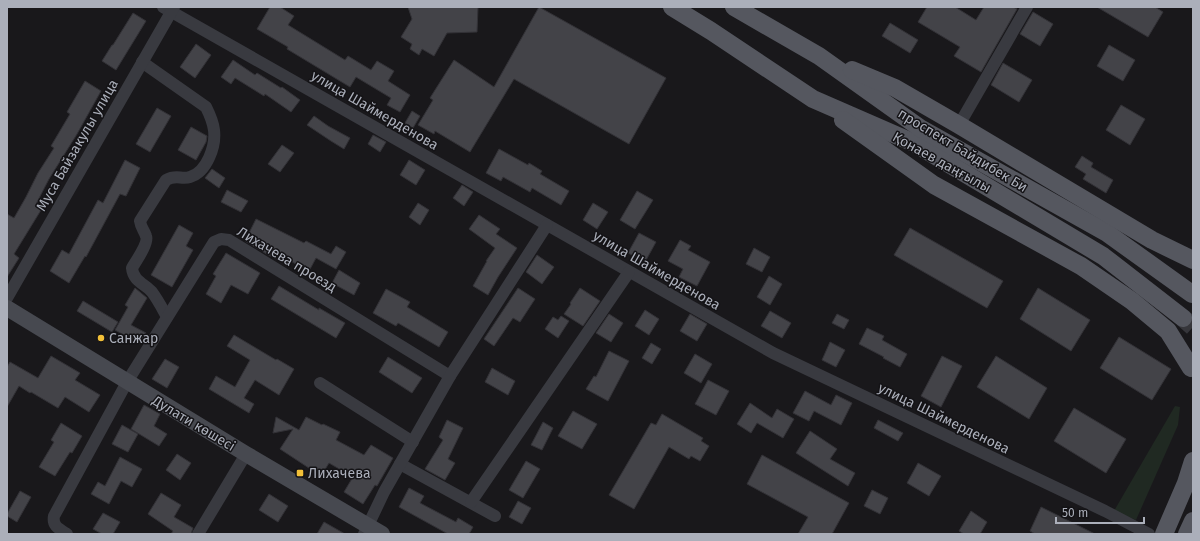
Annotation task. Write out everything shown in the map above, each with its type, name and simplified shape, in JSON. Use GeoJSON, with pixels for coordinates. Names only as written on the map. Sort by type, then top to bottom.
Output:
{"type":"FeatureCollection","features":[{"type":"Feature","properties":{"kind":"main road","name":"Қонаев даңғылы"},"geometry":{"type":"LineString","coordinates":[[672,7],[711,31],[813,99],[914,143],[1103,256],[1183,318]]}},
{"type":"Feature","properties":{"kind":"main road","name":"проспект Байдибек Би"},"geometry":{"type":"LineString","coordinates":[[734,7],[819,56],[920,128],[1107,233],[1192,294]]}},
{"type":"Feature","properties":{"kind":"main road"},"geometry":{"type":"LineString","coordinates":[[819,56],[895,88],[1152,240],[1193,260]]}},
{"type":"Feature","properties":{"kind":"main road"},"geometry":{"type":"LineString","coordinates":[[813,99],[934,184],[1080,266],[1132,302],[1168,331],[1192,368]]}},
{"type":"Feature","properties":{"kind":"main road","name":"Дулати көшесі"},"geometry":{"type":"LineString","coordinates":[[7,308],[372,531]]}},
{"type":"Feature","properties":{"kind":"main road"},"geometry":{"type":"LineString","coordinates":[[1164,534],[1186,483],[1193,461]]}},
{"type":"Feature","properties":{"kind":"main road"},"geometry":{"type":"LineString","coordinates":[[1187,534],[1193,520]]}},
{"type":"Feature","properties":{"kind":"street"},"geometry":{"type":"LineString","coordinates":[[959,125],[1027,7]]}},
{"type":"Feature","properties":{"kind":"street","name":"Муса Байзакулы улица"},"geometry":{"type":"LineString","coordinates":[[7,298],[142,62],[170,9]]}},
{"type":"Feature","properties":{"kind":"street","name":"улица Шаймерденова"},"geometry":{"type":"LineString","coordinates":[[170,9],[773,353],[1098,508],[1149,534]]}},
{"type":"Feature","properties":{"kind":"street"},"geometry":{"type":"LineString","coordinates":[[142,62],[206,107],[211,118],[214,132],[210,156],[204,166],[196,174],[189,177],[173,176],[166,180],[140,221],[141,227],[147,237],[147,242],[132,268],[132,273],[151,290],[167,317]]}},
{"type":"Feature","properties":{"kind":"street"},"geometry":{"type":"LineString","coordinates":[[372,531],[384,492],[450,376],[547,225]]}},
{"type":"Feature","properties":{"kind":"street","name":"Лихачева проезд"},"geometry":{"type":"LineString","coordinates":[[67,534],[56,526],[53,521],[54,516],[127,382],[214,242],[229,240],[450,376]]}},
{"type":"Feature","properties":{"kind":"street"},"geometry":{"type":"LineString","coordinates":[[471,502],[630,272]]}},
{"type":"Feature","properties":{"kind":"street"},"geometry":{"type":"LineString","coordinates":[[320,383],[413,442]]}},
{"type":"Feature","properties":{"kind":"street"},"geometry":{"type":"LineString","coordinates":[[198,534],[246,454]]}},
{"type":"Feature","properties":{"kind":"street"},"geometry":{"type":"LineString","coordinates":[[400,464],[495,516]]}},
{"type":"Feature","properties":{"kind":"shaded area"},"geometry":{"type":"Polygon","coordinates":[[[1175,406],[1180,407],[1178,425],[1136,520],[1114,511],[1175,406]]]}},
{"type":"Feature","properties":{"kind":"building"},"geometry":{"type":"Polygon","coordinates":[[[270,7],[280,7],[294,16],[288,25],[345,60],[348,56],[371,70],[377,61],[394,71],[388,81],[410,95],[400,112],[387,105],[391,98],[356,77],[350,87],[257,29],[270,7]]]}},
{"type":"Feature","properties":{"kind":"building"},"geometry":{"type":"Polygon","coordinates":[[[408,7],[478,7],[477,32],[447,33],[434,56],[422,49],[419,55],[410,49],[412,44],[401,37],[412,19],[408,7]]]}},
{"type":"Feature","properties":{"kind":"building"},"geometry":{"type":"Polygon","coordinates":[[[539,7],[666,78],[629,144],[514,79],[470,152],[435,131],[434,134],[418,125],[433,100],[430,98],[454,60],[494,87],[539,7]]]}},
{"type":"Feature","properties":{"kind":"building"},"geometry":{"type":"Polygon","coordinates":[[[927,7],[955,7],[976,20],[984,7],[1013,7],[1017,9],[981,72],[954,56],[960,47],[918,22],[927,7]]]}},
{"type":"Feature","properties":{"kind":"building"},"geometry":{"type":"Polygon","coordinates":[[[1097,7],[1155,7],[1163,12],[1148,37],[1097,7]]]}},
{"type":"Feature","properties":{"kind":"building"},"geometry":{"type":"Polygon","coordinates":[[[1033,12],[1053,24],[1040,46],[1020,34],[1033,12]]]}},
{"type":"Feature","properties":{"kind":"building"},"geometry":{"type":"Polygon","coordinates":[[[133,13],[146,21],[116,70],[102,61],[133,13]]]}},
{"type":"Feature","properties":{"kind":"building"},"geometry":{"type":"Polygon","coordinates":[[[890,23],[918,40],[910,53],[882,36],[890,23]]]}},
{"type":"Feature","properties":{"kind":"building"},"geometry":{"type":"Polygon","coordinates":[[[196,44],[211,55],[195,78],[180,67],[196,44]]]}},
{"type":"Feature","properties":{"kind":"building"},"geometry":{"type":"Polygon","coordinates":[[[1109,45],[1135,60],[1123,81],[1097,66],[1109,45]]]}},
{"type":"Feature","properties":{"kind":"building"},"geometry":{"type":"Polygon","coordinates":[[[233,60],[255,75],[257,73],[281,88],[282,87],[300,100],[291,112],[265,94],[264,96],[235,78],[231,84],[221,77],[233,60]]]}},
{"type":"Feature","properties":{"kind":"building"},"geometry":{"type":"Polygon","coordinates":[[[1003,63],[1032,80],[1019,102],[991,85],[1003,63]]]}},
{"type":"Feature","properties":{"kind":"building"},"geometry":{"type":"Polygon","coordinates":[[[85,81],[101,91],[77,134],[49,179],[35,206],[41,210],[14,254],[19,258],[7,277],[7,214],[14,218],[38,173],[54,148],[51,146],[70,114],[67,112],[85,81]]]}},
{"type":"Feature","properties":{"kind":"building"},"geometry":{"type":"Polygon","coordinates":[[[1121,105],[1145,119],[1130,145],[1106,130],[1121,105]]]}},
{"type":"Feature","properties":{"kind":"building"},"geometry":{"type":"Polygon","coordinates":[[[157,108],[171,116],[150,152],[136,144],[157,108]]]}},
{"type":"Feature","properties":{"kind":"building"},"geometry":{"type":"Polygon","coordinates":[[[412,111],[420,116],[413,128],[405,123],[412,111]]]}},
{"type":"Feature","properties":{"kind":"building"},"geometry":{"type":"Polygon","coordinates":[[[314,116],[328,126],[350,138],[344,149],[307,125],[314,116]]]}},
{"type":"Feature","properties":{"kind":"building"},"geometry":{"type":"Polygon","coordinates":[[[191,127],[207,136],[206,142],[196,160],[178,150],[191,127]]]}},
{"type":"Feature","properties":{"kind":"building"},"geometry":{"type":"Polygon","coordinates":[[[373,135],[386,142],[380,152],[368,144],[373,135]]]}},
{"type":"Feature","properties":{"kind":"building"},"geometry":{"type":"Polygon","coordinates":[[[282,145],[294,153],[280,172],[268,164],[282,145]]]}},
{"type":"Feature","properties":{"kind":"building"},"geometry":{"type":"Polygon","coordinates":[[[499,149],[528,165],[529,163],[542,171],[540,174],[569,191],[561,205],[532,188],[530,192],[503,177],[501,181],[486,173],[499,149]]]}},
{"type":"Feature","properties":{"kind":"building"},"geometry":{"type":"Polygon","coordinates":[[[1082,156],[1093,163],[1091,167],[1113,180],[1106,193],[1083,179],[1086,174],[1075,167],[1082,156]]]}},
{"type":"Feature","properties":{"kind":"building"},"geometry":{"type":"Polygon","coordinates":[[[125,160],[140,168],[126,196],[120,194],[86,257],[85,256],[69,283],[50,271],[62,250],[69,254],[98,200],[103,203],[125,160]]]}},
{"type":"Feature","properties":{"kind":"building"},"geometry":{"type":"Polygon","coordinates":[[[409,160],[425,170],[416,185],[400,175],[409,160]]]}},
{"type":"Feature","properties":{"kind":"building"},"geometry":{"type":"Polygon","coordinates":[[[212,169],[225,178],[219,188],[205,178],[212,169]]]}},
{"type":"Feature","properties":{"kind":"building"},"geometry":{"type":"Polygon","coordinates":[[[462,185],[473,192],[464,206],[453,198],[462,185]]]}},
{"type":"Feature","properties":{"kind":"building"},"geometry":{"type":"Polygon","coordinates":[[[227,190],[248,201],[241,212],[221,202],[227,190]]]}},
{"type":"Feature","properties":{"kind":"building"},"geometry":{"type":"Polygon","coordinates":[[[637,191],[653,200],[635,229],[620,220],[637,191]]]}},
{"type":"Feature","properties":{"kind":"building"},"geometry":{"type":"Polygon","coordinates":[[[418,203],[429,210],[420,225],[409,217],[418,203]]]}},
{"type":"Feature","properties":{"kind":"building"},"geometry":{"type":"Polygon","coordinates":[[[593,203],[608,212],[597,229],[583,220],[593,203]]]}},
{"type":"Feature","properties":{"kind":"building"},"geometry":{"type":"Polygon","coordinates":[[[479,215],[500,229],[496,234],[517,248],[488,295],[473,286],[486,261],[495,248],[469,229],[479,215]]]}},
{"type":"Feature","properties":{"kind":"building"},"geometry":{"type":"Polygon","coordinates":[[[256,219],[304,243],[306,241],[331,254],[336,246],[346,252],[336,269],[316,258],[309,271],[283,257],[280,261],[245,241],[256,219]]]}},
{"type":"Feature","properties":{"kind":"building"},"geometry":{"type":"Polygon","coordinates":[[[179,225],[193,233],[186,246],[193,250],[172,287],[151,275],[179,225]]]}},
{"type":"Feature","properties":{"kind":"building"},"geometry":{"type":"Polygon","coordinates":[[[910,228],[1003,281],[987,308],[894,255],[910,228]]]}},
{"type":"Feature","properties":{"kind":"building"},"geometry":{"type":"Polygon","coordinates":[[[639,233],[656,242],[645,262],[628,253],[639,233]]]}},
{"type":"Feature","properties":{"kind":"building"},"geometry":{"type":"Polygon","coordinates":[[[680,240],[691,246],[688,250],[710,262],[697,286],[679,277],[683,269],[668,261],[680,240]]]}},
{"type":"Feature","properties":{"kind":"building"},"geometry":{"type":"Polygon","coordinates":[[[754,248],[770,257],[762,272],[746,264],[754,248]]]}},
{"type":"Feature","properties":{"kind":"building"},"geometry":{"type":"Polygon","coordinates":[[[226,253],[260,273],[248,294],[231,285],[221,303],[206,294],[216,276],[213,274],[226,253]]]}},
{"type":"Feature","properties":{"kind":"building"},"geometry":{"type":"Polygon","coordinates":[[[537,255],[554,267],[542,284],[526,272],[537,255]]]}},
{"type":"Feature","properties":{"kind":"building"},"geometry":{"type":"Polygon","coordinates":[[[339,270],[360,283],[354,295],[332,283],[339,270]]]}},
{"type":"Feature","properties":{"kind":"building"},"geometry":{"type":"Polygon","coordinates":[[[769,276],[782,284],[770,305],[757,297],[769,276]]]}},
{"type":"Feature","properties":{"kind":"building"},"geometry":{"type":"Polygon","coordinates":[[[279,286],[319,310],[319,308],[345,323],[336,338],[271,299],[279,286]]]}},
{"type":"Feature","properties":{"kind":"building"},"geometry":{"type":"Polygon","coordinates":[[[135,288],[147,298],[131,325],[146,333],[140,344],[115,330],[128,307],[125,305],[135,288]]]}},
{"type":"Feature","properties":{"kind":"building"},"geometry":{"type":"Polygon","coordinates":[[[518,288],[535,299],[520,322],[513,318],[494,346],[484,339],[518,288]]]}},
{"type":"Feature","properties":{"kind":"building"},"geometry":{"type":"Polygon","coordinates":[[[580,288],[600,301],[583,326],[564,314],[580,288]]]}},
{"type":"Feature","properties":{"kind":"building"},"geometry":{"type":"Polygon","coordinates":[[[1038,288],[1090,320],[1071,351],[1020,319],[1038,288]]]}},
{"type":"Feature","properties":{"kind":"building"},"geometry":{"type":"Polygon","coordinates":[[[386,289],[410,302],[407,307],[448,332],[439,347],[398,323],[396,326],[373,313],[386,289]]]}},
{"type":"Feature","properties":{"kind":"building"},"geometry":{"type":"Polygon","coordinates":[[[83,301],[118,322],[112,332],[77,311],[83,301]]]}},
{"type":"Feature","properties":{"kind":"building"},"geometry":{"type":"Polygon","coordinates":[[[645,310],[659,319],[649,335],[635,326],[645,310]]]}},
{"type":"Feature","properties":{"kind":"building"},"geometry":{"type":"Polygon","coordinates":[[[770,311],[791,323],[782,338],[761,326],[770,311]]]}},
{"type":"Feature","properties":{"kind":"building"},"geometry":{"type":"Polygon","coordinates":[[[609,314],[623,323],[611,342],[596,333],[609,314]]]}},
{"type":"Feature","properties":{"kind":"building"},"geometry":{"type":"Polygon","coordinates":[[[690,314],[707,324],[697,341],[680,331],[690,314]]]}},
{"type":"Feature","properties":{"kind":"building"},"geometry":{"type":"Polygon","coordinates":[[[837,314],[849,320],[844,329],[832,323],[837,314]]]}},
{"type":"Feature","properties":{"kind":"building"},"geometry":{"type":"Polygon","coordinates":[[[561,316],[569,321],[558,338],[545,329],[553,317],[558,320],[561,316]]]}},
{"type":"Feature","properties":{"kind":"building"},"geometry":{"type":"Polygon","coordinates":[[[867,328],[884,336],[882,340],[907,354],[900,367],[859,344],[867,328]]]}},
{"type":"Feature","properties":{"kind":"building"},"geometry":{"type":"Polygon","coordinates":[[[234,335],[294,369],[279,395],[255,380],[244,398],[254,404],[249,413],[209,389],[216,376],[235,387],[250,360],[227,346],[234,335]]]}},
{"type":"Feature","properties":{"kind":"building"},"geometry":{"type":"Polygon","coordinates":[[[1119,337],[1171,369],[1152,400],[1100,368],[1119,337]]]}},
{"type":"Feature","properties":{"kind":"building"},"geometry":{"type":"Polygon","coordinates":[[[830,342],[845,350],[836,367],[822,360],[830,342]]]}},
{"type":"Feature","properties":{"kind":"building"},"geometry":{"type":"Polygon","coordinates":[[[651,343],[661,349],[652,364],[642,358],[651,343]]]}},
{"type":"Feature","properties":{"kind":"building"},"geometry":{"type":"Polygon","coordinates":[[[609,351],[629,361],[608,401],[586,389],[594,376],[596,377],[609,351]]]}},
{"type":"Feature","properties":{"kind":"building"},"geometry":{"type":"Polygon","coordinates":[[[695,354],[712,364],[701,383],[684,373],[695,354]]]}},
{"type":"Feature","properties":{"kind":"building"},"geometry":{"type":"Polygon","coordinates":[[[51,356],[80,373],[75,380],[100,395],[89,412],[65,397],[58,408],[19,386],[7,407],[7,367],[10,362],[38,378],[51,356]]]}},
{"type":"Feature","properties":{"kind":"building"},"geometry":{"type":"Polygon","coordinates":[[[942,356],[962,366],[941,407],[921,396],[942,356]]]}},
{"type":"Feature","properties":{"kind":"building"},"geometry":{"type":"Polygon","coordinates":[[[996,356],[1047,388],[1029,419],[977,387],[996,356]]]}},
{"type":"Feature","properties":{"kind":"building"},"geometry":{"type":"Polygon","coordinates":[[[388,357],[422,378],[412,393],[379,372],[388,357]]]}},
{"type":"Feature","properties":{"kind":"building"},"geometry":{"type":"Polygon","coordinates":[[[165,359],[179,367],[167,388],[152,379],[165,359]]]}},
{"type":"Feature","properties":{"kind":"building"},"geometry":{"type":"Polygon","coordinates":[[[492,368],[515,381],[508,395],[485,382],[492,368]]]}},
{"type":"Feature","properties":{"kind":"building"},"geometry":{"type":"Polygon","coordinates":[[[708,380],[729,391],[716,415],[695,404],[708,380]]]}},
{"type":"Feature","properties":{"kind":"building"},"geometry":{"type":"Polygon","coordinates":[[[805,391],[831,405],[836,395],[852,403],[841,425],[814,411],[809,421],[793,413],[805,391]]]}},
{"type":"Feature","properties":{"kind":"building"},"geometry":{"type":"Polygon","coordinates":[[[750,403],[772,418],[777,409],[794,419],[783,438],[757,423],[751,433],[737,424],[750,403]]]}},
{"type":"Feature","properties":{"kind":"building"},"geometry":{"type":"Polygon","coordinates":[[[144,405],[160,414],[154,426],[167,434],[159,446],[131,429],[144,405]]]}},
{"type":"Feature","properties":{"kind":"building"},"geometry":{"type":"Polygon","coordinates":[[[1074,408],[1126,439],[1106,473],[1054,441],[1074,408]]]}},
{"type":"Feature","properties":{"kind":"building"},"geometry":{"type":"Polygon","coordinates":[[[573,411],[597,424],[582,449],[558,436],[573,411]]]}},
{"type":"Feature","properties":{"kind":"building"},"geometry":{"type":"Polygon","coordinates":[[[662,414],[703,438],[701,441],[709,446],[700,461],[691,456],[689,459],[669,447],[634,509],[609,495],[651,423],[656,425],[662,414]]]}},
{"type":"Feature","properties":{"kind":"building"},"geometry":{"type":"Polygon","coordinates":[[[276,417],[299,430],[306,417],[340,432],[336,440],[364,455],[371,445],[393,458],[377,486],[375,485],[363,504],[344,492],[353,477],[329,463],[321,476],[280,449],[293,429],[273,433],[276,417]]]}},
{"type":"Feature","properties":{"kind":"building"},"geometry":{"type":"Polygon","coordinates":[[[447,420],[463,428],[448,459],[455,463],[445,480],[425,469],[443,440],[439,437],[447,420]]]}},
{"type":"Feature","properties":{"kind":"building"},"geometry":{"type":"Polygon","coordinates":[[[878,420],[903,433],[898,441],[874,428],[878,420]]]}},
{"type":"Feature","properties":{"kind":"building"},"geometry":{"type":"Polygon","coordinates":[[[543,422],[553,428],[542,450],[531,445],[543,422]]]}},
{"type":"Feature","properties":{"kind":"building"},"geometry":{"type":"Polygon","coordinates":[[[61,423],[82,436],[72,453],[70,452],[55,476],[39,467],[54,442],[51,440],[61,423]]]}},
{"type":"Feature","properties":{"kind":"building"},"geometry":{"type":"Polygon","coordinates":[[[122,425],[138,434],[128,452],[112,444],[122,425]]]}},
{"type":"Feature","properties":{"kind":"building"},"geometry":{"type":"Polygon","coordinates":[[[810,431],[837,449],[830,459],[855,473],[848,486],[796,453],[810,431]]]}},
{"type":"Feature","properties":{"kind":"building"},"geometry":{"type":"Polygon","coordinates":[[[177,454],[191,463],[180,480],[166,470],[177,454]]]}},
{"type":"Feature","properties":{"kind":"building"},"geometry":{"type":"Polygon","coordinates":[[[762,455],[849,503],[832,534],[798,534],[808,517],[747,484],[762,455]]]}},
{"type":"Feature","properties":{"kind":"building"},"geometry":{"type":"Polygon","coordinates":[[[120,457],[142,469],[132,487],[121,481],[109,504],[91,494],[98,482],[105,486],[120,457]]]}},
{"type":"Feature","properties":{"kind":"building"},"geometry":{"type":"Polygon","coordinates":[[[526,461],[540,469],[523,498],[509,490],[526,461]]]}},
{"type":"Feature","properties":{"kind":"building"},"geometry":{"type":"Polygon","coordinates":[[[918,463],[941,476],[929,496],[907,483],[918,463]]]}},
{"type":"Feature","properties":{"kind":"building"},"geometry":{"type":"Polygon","coordinates":[[[409,488],[424,496],[420,503],[456,522],[458,518],[473,527],[469,534],[448,534],[399,507],[409,488]]]}},
{"type":"Feature","properties":{"kind":"building"},"geometry":{"type":"Polygon","coordinates":[[[872,490],[888,498],[880,514],[864,506],[872,490]]]}},
{"type":"Feature","properties":{"kind":"building"},"geometry":{"type":"Polygon","coordinates":[[[20,491],[31,497],[17,522],[7,516],[7,514],[20,491]]]}},
{"type":"Feature","properties":{"kind":"building"},"geometry":{"type":"Polygon","coordinates":[[[161,493],[181,505],[174,517],[193,528],[191,534],[171,534],[173,531],[148,514],[161,493]]]}},
{"type":"Feature","properties":{"kind":"building"},"geometry":{"type":"Polygon","coordinates":[[[269,494],[288,506],[278,522],[259,510],[269,494]]]}},
{"type":"Feature","properties":{"kind":"building"},"geometry":{"type":"Polygon","coordinates":[[[518,501],[531,508],[522,524],[509,517],[518,501]]]}},
{"type":"Feature","properties":{"kind":"building"},"geometry":{"type":"Polygon","coordinates":[[[1041,507],[1095,534],[1035,534],[1030,531],[1041,507]]]}},
{"type":"Feature","properties":{"kind":"building"},"geometry":{"type":"Polygon","coordinates":[[[971,511],[987,522],[980,534],[964,534],[959,531],[971,511]]]}},
{"type":"Feature","properties":{"kind":"building"},"geometry":{"type":"Polygon","coordinates":[[[103,513],[120,522],[113,534],[102,534],[93,529],[103,513]]]}},
{"type":"Feature","properties":{"kind":"building"},"geometry":{"type":"Polygon","coordinates":[[[324,522],[345,534],[317,534],[324,522]]]}},
{"type":"Feature","properties":{"kind":"tunnel"},"geometry":{"type":"LineString","coordinates":[[1183,318],[1193,327]]}},
{"type":"Feature","properties":{"kind":"place","name":"Санжар"},"geometry":{"type":"Point","coordinates":[101,338]}},
{"type":"Feature","properties":{"kind":"place","name":"Лихачева"},"geometry":{"type":"Point","coordinates":[300,473]}}]}
